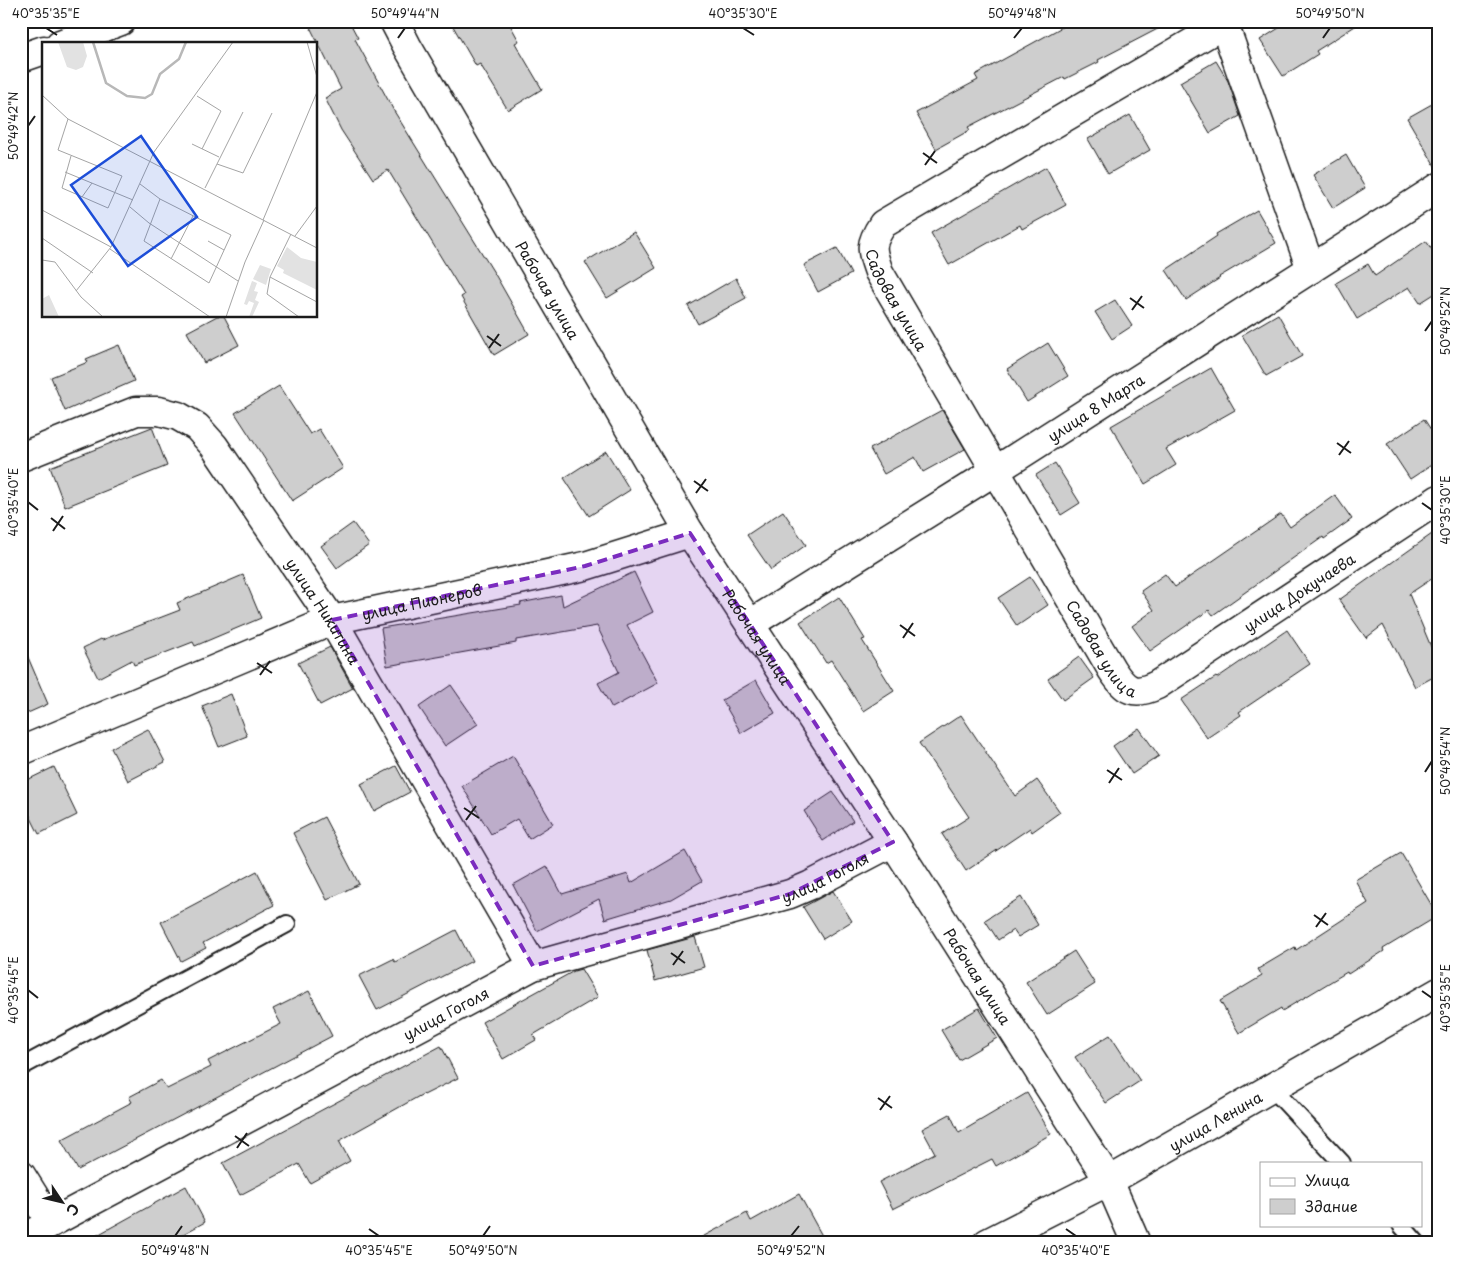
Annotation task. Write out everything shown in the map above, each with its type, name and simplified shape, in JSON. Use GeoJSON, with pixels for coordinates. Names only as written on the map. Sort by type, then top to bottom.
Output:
{"type":"FeatureCollection","features":[{"type":"Feature","properties":{"kind":"street"},"geometry":{"type":"LineString","coordinates":[[65,42],[121,21]]}},
{"type":"Feature","properties":{"kind":"street","name":"Рабочая улица"},"geometry":{"type":"LineString","coordinates":[[394,21],[425,78],[690,533],[893,842],[1108,1182],[1136,1243]]}},
{"type":"Feature","properties":{"kind":"street"},"geometry":{"type":"LineString","coordinates":[[1227,23],[1311,269]]}},
{"type":"Feature","properties":{"kind":"street","name":"Садовая улица"},"geometry":{"type":"LineString","coordinates":[[1157,685],[1145,691],[1133,691],[1126,688],[1118,680],[879,272],[872,250],[874,237],[883,224],[897,215],[1227,23]]}},
{"type":"Feature","properties":{"kind":"street"},"geometry":{"type":"LineString","coordinates":[[21,58],[42,51]]}},
{"type":"Feature","properties":{"kind":"street","name":"улица 8 Марта"},"geometry":{"type":"LineString","coordinates":[[750,624],[995,471],[1439,186]]}},
{"type":"Feature","properties":{"kind":"street","name":"улица Никитина"},"geometry":{"type":"LineString","coordinates":[[21,457],[136,411],[159,411],[178,416],[197,427],[214,446],[332,620],[533,966]]}},
{"type":"Feature","properties":{"kind":"street","name":"улица Докучаева"},"geometry":{"type":"LineString","coordinates":[[1157,685],[1439,499]]}},
{"type":"Feature","properties":{"kind":"street","name":"улица Пионеров"},"geometry":{"type":"LineString","coordinates":[[21,752],[332,620],[585,566],[690,533]]}},
{"type":"Feature","properties":{"kind":"street","name":"улица Гоголя"},"geometry":{"type":"LineString","coordinates":[[21,1238],[533,966],[790,894],[893,842]]}},
{"type":"Feature","properties":{"kind":"street","name":"улица Ленина"},"geometry":{"type":"LineString","coordinates":[[987,1243],[1108,1182],[1439,992]]}},
{"type":"Feature","properties":{"kind":"street"},"geometry":{"type":"LineString","coordinates":[[21,1175],[51,1223]]}},
{"type":"Feature","properties":{"kind":"lane"},"geometry":{"type":"LineString","coordinates":[[21,1067],[287,924]]}},
{"type":"Feature","properties":{"kind":"lane"},"geometry":{"type":"LineString","coordinates":[[1272,1088],[1341,1162]]}},
{"type":"Feature","properties":{"kind":"lane"},"geometry":{"type":"LineString","coordinates":[[1402,1226],[1417,1243]]}},
{"type":"Feature","properties":{"kind":"highlighted area"},"geometry":{"type":"Polygon","coordinates":[[[690,533],[893,842],[790,894],[533,966],[332,620],[585,566],[690,533]]]}},
{"type":"Feature","properties":{"kind":"building"},"geometry":{"type":"Polygon","coordinates":[[[307,21],[349,21],[358,38],[355,39],[394,111],[496,276],[529,334],[494,355],[461,297],[464,295],[388,170],[373,179],[341,130],[325,98],[341,89],[307,21]]]}},
{"type":"Feature","properties":{"kind":"building"},"geometry":{"type":"Polygon","coordinates":[[[450,21],[508,21],[519,41],[515,43],[542,89],[508,110],[480,64],[476,66],[450,21]]]}},
{"type":"Feature","properties":{"kind":"building"},"geometry":{"type":"Polygon","coordinates":[[[1073,21],[1173,21],[1098,60],[1099,62],[1065,79],[1064,77],[968,127],[970,130],[936,149],[916,113],[978,80],[975,75],[1073,21]]]}},
{"type":"Feature","properties":{"kind":"building"},"geometry":{"type":"Polygon","coordinates":[[[1290,21],[1363,21],[1316,51],[1318,54],[1283,76],[1260,40],[1290,21]]]}},
{"type":"Feature","properties":{"kind":"building"},"geometry":{"type":"Polygon","coordinates":[[[1216,61],[1228,81],[1240,116],[1210,133],[1180,82],[1216,61]]]}},
{"type":"Feature","properties":{"kind":"building"},"geometry":{"type":"Polygon","coordinates":[[[1439,100],[1439,171],[1438,171],[1407,118],[1439,100]]]}},
{"type":"Feature","properties":{"kind":"building"},"geometry":{"type":"Polygon","coordinates":[[[1130,115],[1150,150],[1108,174],[1088,139],[1130,115]]]}},
{"type":"Feature","properties":{"kind":"building"},"geometry":{"type":"Polygon","coordinates":[[[1346,155],[1365,188],[1333,208],[1313,175],[1346,155]]]}},
{"type":"Feature","properties":{"kind":"building"},"geometry":{"type":"Polygon","coordinates":[[[1046,167],[1066,205],[1022,229],[1020,225],[949,265],[931,233],[1046,167]]]}},
{"type":"Feature","properties":{"kind":"building"},"geometry":{"type":"Polygon","coordinates":[[[1257,210],[1276,243],[1219,277],[1186,300],[1166,270],[1217,236],[1216,234],[1257,210]]]}},
{"type":"Feature","properties":{"kind":"building"},"geometry":{"type":"Polygon","coordinates":[[[634,232],[656,268],[607,298],[585,262],[634,232]]]}},
{"type":"Feature","properties":{"kind":"building"},"geometry":{"type":"Polygon","coordinates":[[[1426,241],[1439,260],[1439,291],[1420,303],[1409,287],[1357,319],[1336,283],[1368,264],[1375,276],[1426,241]]]}},
{"type":"Feature","properties":{"kind":"building"},"geometry":{"type":"Polygon","coordinates":[[[837,248],[851,274],[818,292],[804,265],[837,248]]]}},
{"type":"Feature","properties":{"kind":"building"},"geometry":{"type":"Polygon","coordinates":[[[736,278],[746,298],[698,324],[688,306],[736,278]]]}},
{"type":"Feature","properties":{"kind":"building"},"geometry":{"type":"Polygon","coordinates":[[[1115,300],[1132,326],[1112,339],[1095,312],[1115,300]]]}},
{"type":"Feature","properties":{"kind":"building"},"geometry":{"type":"Polygon","coordinates":[[[1278,314],[1302,356],[1266,376],[1242,335],[1278,314]]]}},
{"type":"Feature","properties":{"kind":"building"},"geometry":{"type":"Polygon","coordinates":[[[213,318],[225,318],[239,345],[204,363],[187,332],[213,318]]]}},
{"type":"Feature","properties":{"kind":"building"},"geometry":{"type":"Polygon","coordinates":[[[1048,343],[1068,376],[1027,402],[1007,369],[1048,343]]]}},
{"type":"Feature","properties":{"kind":"building"},"geometry":{"type":"Polygon","coordinates":[[[119,345],[134,381],[65,411],[51,377],[88,362],[86,359],[119,345]]]}},
{"type":"Feature","properties":{"kind":"building"},"geometry":{"type":"Polygon","coordinates":[[[1211,368],[1235,410],[1166,449],[1176,465],[1145,484],[1111,426],[1211,368]]]}},
{"type":"Feature","properties":{"kind":"building"},"geometry":{"type":"Polygon","coordinates":[[[279,386],[310,434],[319,429],[343,468],[292,501],[235,413],[279,386]]]}},
{"type":"Feature","properties":{"kind":"building"},"geometry":{"type":"Polygon","coordinates":[[[942,410],[965,449],[923,472],[915,457],[884,474],[870,449],[942,410]]]}},
{"type":"Feature","properties":{"kind":"building"},"geometry":{"type":"Polygon","coordinates":[[[1424,419],[1439,442],[1439,460],[1410,479],[1387,444],[1424,419]]]}},
{"type":"Feature","properties":{"kind":"building"},"geometry":{"type":"Polygon","coordinates":[[[152,427],[167,466],[65,507],[50,467],[152,427]]]}},
{"type":"Feature","properties":{"kind":"building"},"geometry":{"type":"Polygon","coordinates":[[[606,451],[630,490],[589,516],[564,478],[606,451]]]}},
{"type":"Feature","properties":{"kind":"building"},"geometry":{"type":"Polygon","coordinates":[[[1055,463],[1080,503],[1061,515],[1036,475],[1055,463]]]}},
{"type":"Feature","properties":{"kind":"building"},"geometry":{"type":"Polygon","coordinates":[[[1335,495],[1352,519],[1324,539],[1323,537],[1213,615],[1209,610],[1150,651],[1132,626],[1154,610],[1141,591],[1165,574],[1175,587],[1281,514],[1290,527],[1335,495]]]}},
{"type":"Feature","properties":{"kind":"building"},"geometry":{"type":"Polygon","coordinates":[[[783,511],[806,545],[771,570],[747,535],[783,511]]]}},
{"type":"Feature","properties":{"kind":"building"},"geometry":{"type":"Polygon","coordinates":[[[353,523],[369,545],[337,568],[321,546],[353,523]]]}},
{"type":"Feature","properties":{"kind":"building"},"geometry":{"type":"Polygon","coordinates":[[[1439,529],[1439,574],[1409,594],[1439,666],[1439,674],[1415,687],[1383,625],[1366,638],[1339,600],[1439,529]]]}},
{"type":"Feature","properties":{"kind":"building"},"geometry":{"type":"Polygon","coordinates":[[[634,572],[653,612],[627,625],[658,683],[612,708],[598,683],[619,672],[597,626],[516,640],[516,643],[387,666],[381,628],[521,605],[520,603],[561,595],[563,606],[634,572]]]}},
{"type":"Feature","properties":{"kind":"building"},"geometry":{"type":"Polygon","coordinates":[[[243,575],[261,618],[195,646],[193,642],[134,665],[132,660],[98,678],[83,648],[101,639],[180,610],[177,603],[243,575]]]}},
{"type":"Feature","properties":{"kind":"building"},"geometry":{"type":"Polygon","coordinates":[[[1030,577],[1048,605],[1017,626],[998,598],[1030,577]]]}},
{"type":"Feature","properties":{"kind":"building"},"geometry":{"type":"Polygon","coordinates":[[[839,597],[865,639],[862,640],[894,691],[863,711],[831,660],[826,663],[800,622],[839,597]]]}},
{"type":"Feature","properties":{"kind":"building"},"geometry":{"type":"Polygon","coordinates":[[[1287,630],[1310,664],[1239,712],[1241,715],[1207,738],[1181,700],[1287,630]]]}},
{"type":"Feature","properties":{"kind":"building"},"geometry":{"type":"Polygon","coordinates":[[[21,641],[48,704],[21,716],[21,641]]]}},
{"type":"Feature","properties":{"kind":"building"},"geometry":{"type":"Polygon","coordinates":[[[330,647],[353,688],[320,705],[298,663],[330,647]]]}},
{"type":"Feature","properties":{"kind":"building"},"geometry":{"type":"Polygon","coordinates":[[[1079,657],[1094,678],[1063,700],[1048,679],[1079,657]]]}},
{"type":"Feature","properties":{"kind":"building"},"geometry":{"type":"Polygon","coordinates":[[[756,680],[775,713],[741,733],[722,700],[756,680]]]}},
{"type":"Feature","properties":{"kind":"building"},"geometry":{"type":"Polygon","coordinates":[[[451,685],[478,724],[445,746],[419,707],[451,685]]]}},
{"type":"Feature","properties":{"kind":"building"},"geometry":{"type":"Polygon","coordinates":[[[231,694],[247,736],[219,747],[202,706],[231,694]]]}},
{"type":"Feature","properties":{"kind":"building"},"geometry":{"type":"Polygon","coordinates":[[[961,715],[1015,796],[1037,780],[1060,812],[1032,832],[1030,828],[966,871],[942,834],[969,817],[919,743],[961,715]]]}},
{"type":"Feature","properties":{"kind":"building"},"geometry":{"type":"Polygon","coordinates":[[[1139,728],[1159,756],[1132,774],[1113,746],[1139,728]]]}},
{"type":"Feature","properties":{"kind":"building"},"geometry":{"type":"Polygon","coordinates":[[[148,729],[165,762],[128,781],[111,748],[148,729]]]}},
{"type":"Feature","properties":{"kind":"building"},"geometry":{"type":"Polygon","coordinates":[[[513,756],[553,824],[529,839],[517,819],[491,834],[462,786],[513,756]]]}},
{"type":"Feature","properties":{"kind":"building"},"geometry":{"type":"Polygon","coordinates":[[[396,766],[410,792],[374,811],[361,784],[396,766]]]}},
{"type":"Feature","properties":{"kind":"building"},"geometry":{"type":"Polygon","coordinates":[[[54,767],[77,815],[39,834],[21,798],[21,783],[54,767]]]}},
{"type":"Feature","properties":{"kind":"building"},"geometry":{"type":"Polygon","coordinates":[[[833,792],[853,821],[823,841],[804,811],[833,792]]]}},
{"type":"Feature","properties":{"kind":"building"},"geometry":{"type":"Polygon","coordinates":[[[324,817],[359,884],[327,900],[293,833],[324,817]]]}},
{"type":"Feature","properties":{"kind":"building"},"geometry":{"type":"Polygon","coordinates":[[[685,851],[702,881],[671,899],[605,919],[599,899],[537,931],[513,885],[547,866],[562,894],[628,874],[631,883],[685,851]]]}},
{"type":"Feature","properties":{"kind":"building"},"geometry":{"type":"Polygon","coordinates":[[[1401,853],[1438,916],[1383,949],[1384,951],[1348,974],[1347,972],[1282,1011],[1281,1008],[1239,1033],[1220,1001],[1262,976],[1258,969],[1295,947],[1296,950],[1368,903],[1355,880],[1401,853]]]}},
{"type":"Feature","properties":{"kind":"building"},"geometry":{"type":"Polygon","coordinates":[[[257,871],[274,905],[203,943],[206,948],[181,961],[161,922],[257,871]]]}},
{"type":"Feature","properties":{"kind":"building"},"geometry":{"type":"Polygon","coordinates":[[[833,891],[852,921],[823,939],[803,907],[833,891]]]}},
{"type":"Feature","properties":{"kind":"building"},"geometry":{"type":"Polygon","coordinates":[[[1021,897],[1038,925],[1018,937],[1013,930],[998,940],[985,920],[1021,897]]]}},
{"type":"Feature","properties":{"kind":"building"},"geometry":{"type":"Polygon","coordinates":[[[456,930],[472,961],[377,1010],[359,976],[393,959],[395,962],[456,930]]]}},
{"type":"Feature","properties":{"kind":"building"},"geometry":{"type":"Polygon","coordinates":[[[695,937],[704,967],[655,981],[647,950],[695,937]]]}},
{"type":"Feature","properties":{"kind":"building"},"geometry":{"type":"Polygon","coordinates":[[[1074,951],[1095,984],[1047,1015],[1026,982],[1074,951]]]}},
{"type":"Feature","properties":{"kind":"building"},"geometry":{"type":"Polygon","coordinates":[[[581,969],[598,997],[533,1035],[536,1040],[503,1059],[482,1022],[574,971],[581,969]]]}},
{"type":"Feature","properties":{"kind":"building"},"geometry":{"type":"Polygon","coordinates":[[[309,991],[332,1036],[78,1170],[61,1140],[132,1102],[129,1097],[161,1080],[167,1089],[211,1067],[208,1061],[281,1024],[273,1009],[309,991]]]}},
{"type":"Feature","properties":{"kind":"building"},"geometry":{"type":"Polygon","coordinates":[[[979,1008],[997,1038],[959,1060],[941,1030],[979,1008]]]}},
{"type":"Feature","properties":{"kind":"building"},"geometry":{"type":"Polygon","coordinates":[[[1110,1035],[1140,1081],[1106,1103],[1075,1057],[1110,1035]]]}},
{"type":"Feature","properties":{"kind":"building"},"geometry":{"type":"Polygon","coordinates":[[[441,1046],[458,1078],[423,1094],[339,1141],[350,1161],[310,1183],[299,1164],[240,1195],[223,1163],[441,1046]]]}},
{"type":"Feature","properties":{"kind":"building"},"geometry":{"type":"Polygon","coordinates":[[[1027,1093],[1051,1134],[996,1166],[992,1159],[893,1209],[879,1182],[935,1153],[922,1129],[950,1114],[959,1133],[1027,1093]]]}},
{"type":"Feature","properties":{"kind":"building"},"geometry":{"type":"Polygon","coordinates":[[[186,1186],[205,1222],[167,1243],[83,1243],[186,1186]]]}},
{"type":"Feature","properties":{"kind":"building"},"geometry":{"type":"Polygon","coordinates":[[[799,1194],[826,1243],[691,1243],[747,1213],[751,1221],[799,1194]]]}}]}
